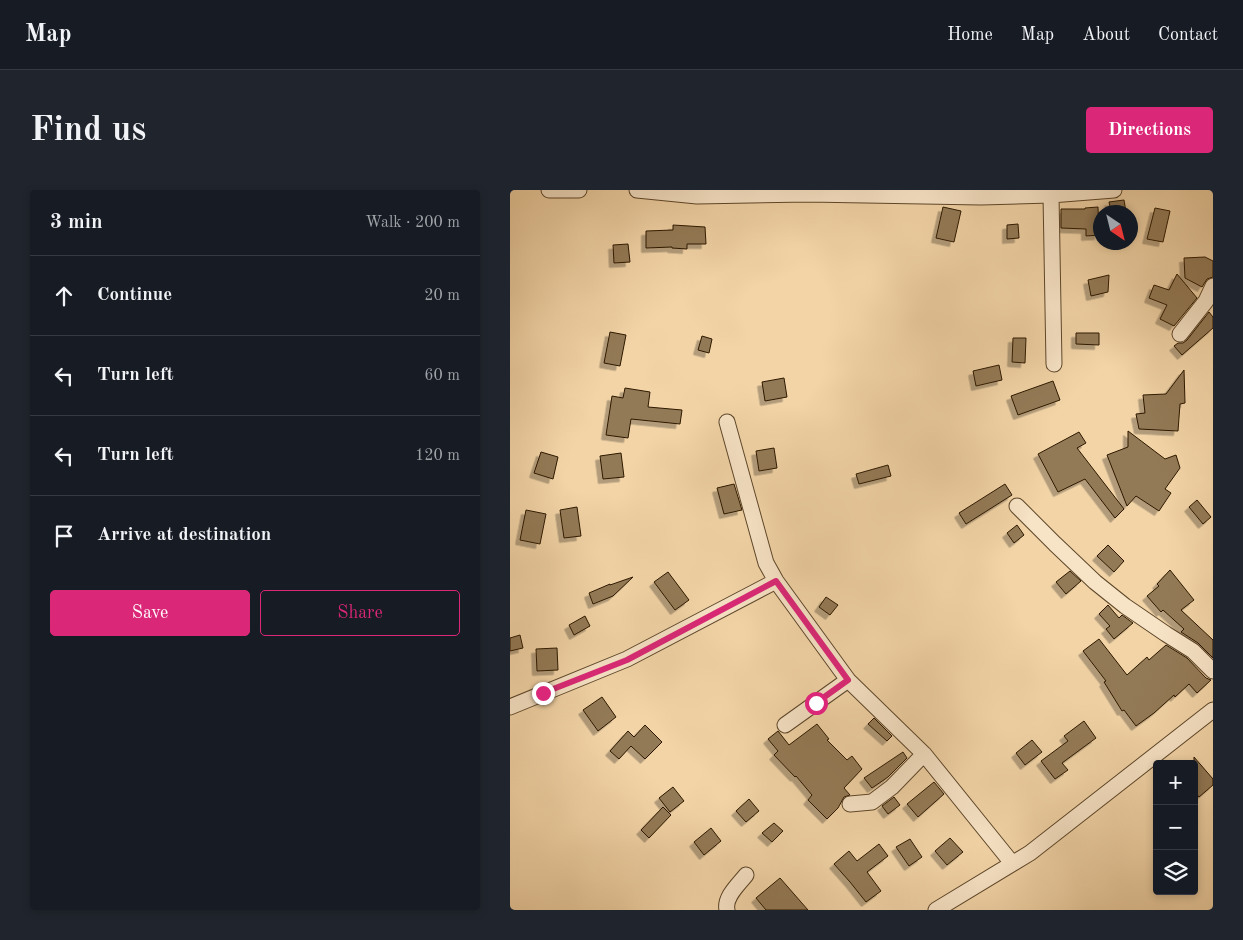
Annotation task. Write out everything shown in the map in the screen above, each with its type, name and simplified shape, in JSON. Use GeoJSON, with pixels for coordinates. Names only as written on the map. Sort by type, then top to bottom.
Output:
{"type":"FeatureCollection","features":[{"type":"Feature","properties":{"kind":"street"},"geometry":{"type":"LineString","coordinates":[[549,190],[579,190]]}},
{"type":"Feature","properties":{"kind":"street"},"geometry":{"type":"LineString","coordinates":[[637,190],[697,193],[981,197],[1051,195],[1114,190]]}},
{"type":"Feature","properties":{"kind":"street"},"geometry":{"type":"LineString","coordinates":[[1051,195],[1054,364]]}},
{"type":"Feature","properties":{"kind":"street"},"geometry":{"type":"LineString","coordinates":[[1180,334],[1206,301],[1213,286]]}},
{"type":"Feature","properties":{"kind":"street"},"geometry":{"type":"LineString","coordinates":[[727,422],[766,563],[776,581],[848,680],[924,754],[1012,863]]}},
{"type":"Feature","properties":{"kind":"street"},"geometry":{"type":"LineString","coordinates":[[1017,506],[1095,582],[1126,606],[1193,651],[1213,671]]}},
{"type":"Feature","properties":{"kind":"street"},"geometry":{"type":"LineString","coordinates":[[510,707],[627,660],[776,581]]}},
{"type":"Feature","properties":{"kind":"street"},"geometry":{"type":"LineString","coordinates":[[785,726],[848,680]]}},
{"type":"Feature","properties":{"kind":"street"},"geometry":{"type":"LineString","coordinates":[[936,910],[1030,852],[1213,710]]}},
{"type":"Feature","properties":{"kind":"street"},"geometry":{"type":"LineString","coordinates":[[850,804],[872,802],[892,787],[924,754]]}},
{"type":"Feature","properties":{"kind":"street"},"geometry":{"type":"LineString","coordinates":[[728,910],[726,906],[730,896],[746,875]]}},
{"type":"Feature","properties":{"kind":"building"},"geometry":{"type":"Polygon","coordinates":[[[1124,200],[1125,205],[1110,205],[1109,202],[1124,200]]]}},
{"type":"Feature","properties":{"kind":"building"},"geometry":{"type":"Polygon","coordinates":[[[943,207],[961,211],[954,242],[936,238],[943,207]]]}},
{"type":"Feature","properties":{"kind":"building"},"geometry":{"type":"Polygon","coordinates":[[[1093,207],[1093,235],[1086,236],[1086,229],[1061,228],[1061,209],[1093,207]]]}},
{"type":"Feature","properties":{"kind":"building"},"geometry":{"type":"Polygon","coordinates":[[[1155,208],[1170,211],[1163,242],[1147,239],[1155,208]]]}},
{"type":"Feature","properties":{"kind":"building"},"geometry":{"type":"Polygon","coordinates":[[[1018,224],[1019,238],[1007,239],[1007,225],[1018,224]]]}},
{"type":"Feature","properties":{"kind":"building"},"geometry":{"type":"Polygon","coordinates":[[[673,225],[705,227],[706,244],[687,244],[687,249],[672,247],[646,248],[646,231],[673,230],[673,225]]]}},
{"type":"Feature","properties":{"kind":"building"},"geometry":{"type":"Polygon","coordinates":[[[628,244],[630,262],[614,263],[613,245],[628,244]]]}},
{"type":"Feature","properties":{"kind":"building"},"geometry":{"type":"Polygon","coordinates":[[[1205,257],[1213,261],[1213,277],[1207,279],[1202,287],[1185,278],[1184,258],[1205,257]]]}},
{"type":"Feature","properties":{"kind":"building"},"geometry":{"type":"Polygon","coordinates":[[[1177,274],[1197,298],[1174,326],[1160,319],[1167,305],[1149,298],[1154,285],[1169,290],[1177,274]]]}},
{"type":"Feature","properties":{"kind":"building"},"geometry":{"type":"Polygon","coordinates":[[[1109,275],[1108,292],[1091,296],[1088,280],[1109,275]]]}},
{"type":"Feature","properties":{"kind":"building"},"geometry":{"type":"Polygon","coordinates":[[[1209,312],[1213,317],[1213,328],[1182,355],[1174,346],[1187,340],[1209,312]]]}},
{"type":"Feature","properties":{"kind":"building"},"geometry":{"type":"Polygon","coordinates":[[[610,332],[626,335],[620,366],[604,363],[610,332]]]}},
{"type":"Feature","properties":{"kind":"building"},"geometry":{"type":"Polygon","coordinates":[[[1076,333],[1099,333],[1099,345],[1076,344],[1076,333]]]}},
{"type":"Feature","properties":{"kind":"building"},"geometry":{"type":"Polygon","coordinates":[[[702,336],[712,339],[709,353],[698,350],[702,336]]]}},
{"type":"Feature","properties":{"kind":"building"},"geometry":{"type":"Polygon","coordinates":[[[1013,338],[1026,338],[1025,363],[1012,362],[1013,338]]]}},
{"type":"Feature","properties":{"kind":"building"},"geometry":{"type":"Polygon","coordinates":[[[999,365],[1002,380],[976,386],[973,371],[999,365]]]}},
{"type":"Feature","properties":{"kind":"building"},"geometry":{"type":"Polygon","coordinates":[[[1184,370],[1185,403],[1180,404],[1178,431],[1139,429],[1136,414],[1145,413],[1143,395],[1166,394],[1184,370]]]}},
{"type":"Feature","properties":{"kind":"building"},"geometry":{"type":"Polygon","coordinates":[[[784,378],[787,397],[765,401],[762,382],[784,378]]]}},
{"type":"Feature","properties":{"kind":"building"},"geometry":{"type":"Polygon","coordinates":[[[1053,381],[1060,400],[1018,415],[1011,396],[1053,381]]]}},
{"type":"Feature","properties":{"kind":"building"},"geometry":{"type":"Polygon","coordinates":[[[625,388],[650,392],[648,407],[682,410],[680,424],[631,419],[628,438],[606,435],[612,396],[623,398],[625,388]]]}},
{"type":"Feature","properties":{"kind":"building"},"geometry":{"type":"Polygon","coordinates":[[[1128,431],[1165,459],[1176,455],[1180,468],[1165,489],[1171,493],[1159,511],[1136,496],[1127,506],[1107,455],[1128,447],[1128,431]]]}},
{"type":"Feature","properties":{"kind":"building"},"geometry":{"type":"Polygon","coordinates":[[[1079,432],[1086,443],[1077,448],[1124,509],[1115,518],[1085,479],[1058,492],[1038,454],[1079,432]]]}},
{"type":"Feature","properties":{"kind":"building"},"geometry":{"type":"Polygon","coordinates":[[[774,448],[777,468],[759,471],[756,451],[774,448]]]}},
{"type":"Feature","properties":{"kind":"building"},"geometry":{"type":"Polygon","coordinates":[[[541,452],[558,457],[553,479],[534,473],[541,452]]]}},
{"type":"Feature","properties":{"kind":"building"},"geometry":{"type":"Polygon","coordinates":[[[621,453],[624,477],[603,479],[600,456],[621,453]]]}},
{"type":"Feature","properties":{"kind":"building"},"geometry":{"type":"Polygon","coordinates":[[[888,465],[891,476],[859,484],[856,474],[888,465]]]}},
{"type":"Feature","properties":{"kind":"building"},"geometry":{"type":"Polygon","coordinates":[[[734,484],[742,510],[724,514],[717,488],[734,484]]]}},
{"type":"Feature","properties":{"kind":"building"},"geometry":{"type":"Polygon","coordinates":[[[1005,484],[1012,495],[966,524],[959,513],[1005,484]]]}},
{"type":"Feature","properties":{"kind":"building"},"geometry":{"type":"Polygon","coordinates":[[[1197,500],[1211,517],[1203,524],[1189,507],[1197,500]]]}},
{"type":"Feature","properties":{"kind":"building"},"geometry":{"type":"Polygon","coordinates":[[[577,507],[581,536],[564,538],[560,510],[577,507]]]}},
{"type":"Feature","properties":{"kind":"building"},"geometry":{"type":"Polygon","coordinates":[[[526,510],[546,514],[540,544],[520,540],[526,510]]]}},
{"type":"Feature","properties":{"kind":"building"},"geometry":{"type":"Polygon","coordinates":[[[1017,525],[1024,535],[1014,543],[1007,533],[1017,525]]]}},
{"type":"Feature","properties":{"kind":"building"},"geometry":{"type":"Polygon","coordinates":[[[1108,545],[1124,561],[1114,572],[1097,556],[1108,545]]]}},
{"type":"Feature","properties":{"kind":"building"},"geometry":{"type":"Polygon","coordinates":[[[1170,570],[1194,600],[1181,610],[1213,640],[1213,658],[1198,643],[1181,632],[1184,629],[1163,610],[1161,612],[1147,596],[1159,586],[1157,584],[1170,570]]]}},
{"type":"Feature","properties":{"kind":"building"},"geometry":{"type":"Polygon","coordinates":[[[1070,571],[1081,581],[1066,594],[1056,582],[1070,571]]]}},
{"type":"Feature","properties":{"kind":"building"},"geometry":{"type":"Polygon","coordinates":[[[668,572],[689,600],[675,610],[654,582],[668,572]]]}},
{"type":"Feature","properties":{"kind":"building"},"geometry":{"type":"Polygon","coordinates":[[[633,577],[613,596],[593,604],[589,593],[633,577]]]}},
{"type":"Feature","properties":{"kind":"building"},"geometry":{"type":"Polygon","coordinates":[[[826,597],[838,605],[830,615],[819,607],[826,597]]]}},
{"type":"Feature","properties":{"kind":"building"},"geometry":{"type":"Polygon","coordinates":[[[1108,605],[1119,618],[1122,615],[1133,623],[1114,639],[1106,629],[1110,626],[1099,614],[1108,605]]]}},
{"type":"Feature","properties":{"kind":"building"},"geometry":{"type":"Polygon","coordinates":[[[585,616],[590,626],[574,635],[569,625],[585,616]]]}},
{"type":"Feature","properties":{"kind":"building"},"geometry":{"type":"Polygon","coordinates":[[[520,635],[523,648],[510,651],[510,638],[520,635]]]}},
{"type":"Feature","properties":{"kind":"building"},"geometry":{"type":"Polygon","coordinates":[[[1099,639],[1127,675],[1147,657],[1149,660],[1166,645],[1187,658],[1206,678],[1211,680],[1197,693],[1189,684],[1136,726],[1124,710],[1122,711],[1104,682],[1106,681],[1083,651],[1099,639]]]}},
{"type":"Feature","properties":{"kind":"building"},"geometry":{"type":"Polygon","coordinates":[[[557,648],[558,670],[537,671],[536,649],[557,648]]]}},
{"type":"Feature","properties":{"kind":"building"},"geometry":{"type":"Polygon","coordinates":[[[602,697],[616,717],[598,731],[583,710],[602,697]]]}},
{"type":"Feature","properties":{"kind":"building"},"geometry":{"type":"Polygon","coordinates":[[[874,718],[892,736],[887,741],[868,724],[874,718]]]}},
{"type":"Feature","properties":{"kind":"building"},"geometry":{"type":"Polygon","coordinates":[[[1084,721],[1096,738],[1062,763],[1068,770],[1055,779],[1041,761],[1068,741],[1064,736],[1084,721]]]}},
{"type":"Feature","properties":{"kind":"building"},"geometry":{"type":"Polygon","coordinates":[[[817,724],[829,739],[827,740],[847,760],[852,756],[862,769],[844,788],[850,795],[844,797],[838,808],[827,819],[808,800],[812,795],[774,755],[778,751],[768,739],[778,731],[789,745],[817,724]]]}},
{"type":"Feature","properties":{"kind":"building"},"geometry":{"type":"Polygon","coordinates":[[[645,725],[662,742],[645,759],[631,746],[619,759],[610,751],[628,731],[634,737],[645,725]]]}},
{"type":"Feature","properties":{"kind":"building"},"geometry":{"type":"Polygon","coordinates":[[[1032,740],[1042,752],[1025,765],[1016,753],[1032,740]]]}},
{"type":"Feature","properties":{"kind":"building"},"geometry":{"type":"Polygon","coordinates":[[[903,752],[907,758],[888,777],[872,788],[864,778],[903,752]]]}},
{"type":"Feature","properties":{"kind":"building"},"geometry":{"type":"Polygon","coordinates":[[[1198,762],[1213,779],[1213,785],[1199,797],[1198,762]]]}},
{"type":"Feature","properties":{"kind":"building"},"geometry":{"type":"Polygon","coordinates":[[[934,782],[944,794],[918,817],[907,804],[934,782]]]}},
{"type":"Feature","properties":{"kind":"building"},"geometry":{"type":"Polygon","coordinates":[[[673,787],[684,801],[670,812],[659,798],[673,787]]]}},
{"type":"Feature","properties":{"kind":"building"},"geometry":{"type":"Polygon","coordinates":[[[894,797],[900,805],[888,814],[882,806],[894,797]]]}},
{"type":"Feature","properties":{"kind":"building"},"geometry":{"type":"Polygon","coordinates":[[[749,799],[759,811],[746,822],[736,811],[749,799]]]}},
{"type":"Feature","properties":{"kind":"building"},"geometry":{"type":"Polygon","coordinates":[[[663,807],[671,815],[649,838],[641,830],[663,807]]]}},
{"type":"Feature","properties":{"kind":"building"},"geometry":{"type":"Polygon","coordinates":[[[774,823],[783,831],[772,842],[762,833],[774,823]]]}},
{"type":"Feature","properties":{"kind":"building"},"geometry":{"type":"Polygon","coordinates":[[[711,828],[721,841],[704,855],[694,842],[711,828]]]}},
{"type":"Feature","properties":{"kind":"building"},"geometry":{"type":"Polygon","coordinates":[[[950,838],[963,852],[947,865],[935,851],[950,838]]]}},
{"type":"Feature","properties":{"kind":"building"},"geometry":{"type":"Polygon","coordinates":[[[910,839],[922,857],[909,866],[896,847],[910,839]]]}},
{"type":"Feature","properties":{"kind":"building"},"geometry":{"type":"Polygon","coordinates":[[[879,844],[888,856],[867,872],[881,891],[866,902],[834,864],[849,851],[857,861],[879,844]]]}},
{"type":"Feature","properties":{"kind":"building"},"geometry":{"type":"Polygon","coordinates":[[[780,878],[808,910],[766,910],[756,898],[780,878]]]}},
{"type":"Feature","properties":{"kind":"route"},"geometry":{"type":"LineString","coordinates":[[543,693],[627,660],[776,581],[848,680],[816,703]]}}]}
